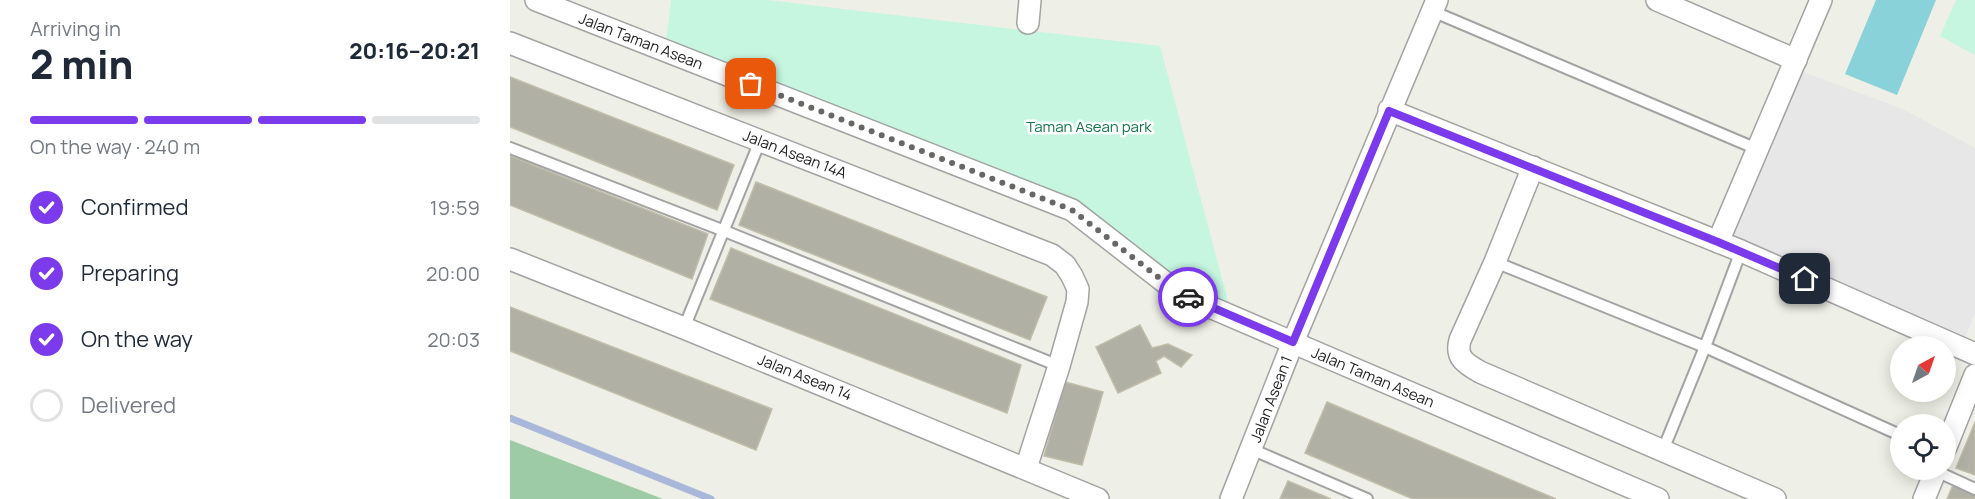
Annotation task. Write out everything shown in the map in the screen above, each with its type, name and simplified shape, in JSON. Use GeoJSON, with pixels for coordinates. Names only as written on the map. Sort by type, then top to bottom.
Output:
{"type":"FeatureCollection","features":[{"type":"Feature","properties":{"kind":"street","name":"Jalan Taman Asean"},"geometry":{"type":"LineString","coordinates":[[536,0],[1072,210],[1176,291],[1658,499]]}},
{"type":"Feature","properties":{"kind":"street"},"geometry":{"type":"LineString","coordinates":[[1028,23],[1030,0]]}},
{"type":"Feature","properties":{"kind":"street"},"geometry":{"type":"LineString","coordinates":[[1657,0],[1796,60]]}},
{"type":"Feature","properties":{"kind":"street"},"geometry":{"type":"LineString","coordinates":[[1718,242],[1821,0]]}},
{"type":"Feature","properties":{"kind":"street","name":"Jalan Asean 1"},"geometry":{"type":"LineString","coordinates":[[1230,499],[1389,111],[1435,6]]}},
{"type":"Feature","properties":{"kind":"street","name":"Jalan Asean 14A"},"geometry":{"type":"LineString","coordinates":[[510,43],[1052,255],[1065,265],[1077,289],[1077,302],[1059,366]]}},
{"type":"Feature","properties":{"kind":"street"},"geometry":{"type":"LineString","coordinates":[[1389,111],[1741,251],[1975,354]]}},
{"type":"Feature","properties":{"kind":"street"},"geometry":{"type":"LineString","coordinates":[[1533,167],[1495,262],[1460,340],[1459,356],[1467,365],[1775,499]]}},
{"type":"Feature","properties":{"kind":"street","name":"Jalan Asean 14"},"geometry":{"type":"LineString","coordinates":[[510,259],[684,328],[1098,499]]}},
{"type":"Feature","properties":{"kind":"street"},"geometry":{"type":"LineString","coordinates":[[1026,468],[1059,366]]}},
{"type":"Feature","properties":{"kind":"street"},"geometry":{"type":"LineString","coordinates":[[1956,422],[1975,375]]}},
{"type":"Feature","properties":{"kind":"street"},"geometry":{"type":"LineString","coordinates":[[1924,499],[1932,480]]}},
{"type":"Feature","properties":{"kind":"lane"},"geometry":{"type":"LineString","coordinates":[[1435,6],[1757,149]]}},
{"type":"Feature","properties":{"kind":"lane"},"geometry":{"type":"LineString","coordinates":[[684,328],[760,141]]}},
{"type":"Feature","properties":{"kind":"lane"},"geometry":{"type":"LineString","coordinates":[[510,148],[723,230],[1059,366]]}},
{"type":"Feature","properties":{"kind":"lane"},"geometry":{"type":"LineString","coordinates":[[1663,450],[1706,347],[1741,251]]}},
{"type":"Feature","properties":{"kind":"lane"},"geometry":{"type":"LineString","coordinates":[[1495,262],[1706,347],[1890,430]]}},
{"type":"Feature","properties":{"kind":"lane"},"geometry":{"type":"LineString","coordinates":[[1251,450],[1367,499]]}},
{"type":"Feature","properties":{"kind":"lane"},"geometry":{"type":"LineString","coordinates":[[1956,480],[1975,489]]}},
{"type":"Feature","properties":{"kind":"green space","name":"Taman Asean park"},"geometry":{"type":"Polygon","coordinates":[[[671,0],[767,0],[1160,46],[1232,316],[1083,217],[665,50],[671,0]]]}},
{"type":"Feature","properties":{"kind":"green space"},"geometry":{"type":"Polygon","coordinates":[[[1956,0],[1975,0],[1975,55],[1940,36],[1956,0]]]}},
{"type":"Feature","properties":{"kind":"green space"},"geometry":{"type":"Polygon","coordinates":[[[510,440],[663,499],[510,499],[510,440]]]}},
{"type":"Feature","properties":{"kind":"shaded area"},"geometry":{"type":"Polygon","coordinates":[[[1876,0],[1936,0],[1897,95],[1845,74],[1876,0]]]}},
{"type":"Feature","properties":{"kind":"shaded area"},"geometry":{"type":"Polygon","coordinates":[[[1800,71],[1903,109],[1975,148],[1975,313],[1964,341],[1722,245],[1800,71]]]}},
{"type":"Feature","properties":{"kind":"building"},"geometry":{"type":"Polygon","coordinates":[[[510,77],[734,165],[717,210],[510,127],[510,77]]]}},
{"type":"Feature","properties":{"kind":"building"},"geometry":{"type":"Polygon","coordinates":[[[510,156],[708,234],[692,279],[510,205],[510,156]]]}},
{"type":"Feature","properties":{"kind":"building"},"geometry":{"type":"Polygon","coordinates":[[[756,182],[1047,297],[1030,340],[739,225],[756,182]]]}},
{"type":"Feature","properties":{"kind":"building"},"geometry":{"type":"Polygon","coordinates":[[[731,248],[1021,365],[1007,413],[710,299],[731,248]]]}},
{"type":"Feature","properties":{"kind":"building"},"geometry":{"type":"Polygon","coordinates":[[[510,307],[772,409],[756,450],[510,351],[510,307]]]}},
{"type":"Feature","properties":{"kind":"building"},"geometry":{"type":"Polygon","coordinates":[[[1140,325],[1152,348],[1168,344],[1192,355],[1181,367],[1164,356],[1156,361],[1161,373],[1118,393],[1096,347],[1140,325]]]}},
{"type":"Feature","properties":{"kind":"building"},"geometry":{"type":"Polygon","coordinates":[[[1065,382],[1103,392],[1082,465],[1044,456],[1065,382]]]}},
{"type":"Feature","properties":{"kind":"building"},"geometry":{"type":"Polygon","coordinates":[[[1327,402],[1556,499],[1413,499],[1305,453],[1327,402]]]}},
{"type":"Feature","properties":{"kind":"building"},"geometry":{"type":"Polygon","coordinates":[[[1975,422],[1975,475],[1956,468],[1975,422]]]}},
{"type":"Feature","properties":{"kind":"building"},"geometry":{"type":"Polygon","coordinates":[[[1288,481],[1331,499],[1280,499],[1288,481]]]}},
{"type":"Feature","properties":{"kind":"building"},"geometry":{"type":"Polygon","coordinates":[[[1953,485],[1975,493],[1975,499],[1947,499],[1953,485]]]}},
{"type":"Feature","properties":{"kind":"waterway"},"geometry":{"type":"LineString","coordinates":[[510,418],[711,499]]}},
{"type":"Feature","properties":{"kind":"way so far"},"geometry":{"type":"LineString","coordinates":[[751,84],[1072,210],[1176,291],[1188,297]]}},
{"type":"Feature","properties":{"kind":"route"},"geometry":{"type":"LineString","coordinates":[[1188,297],[1293,342],[1389,111],[1805,279]]}}]}
